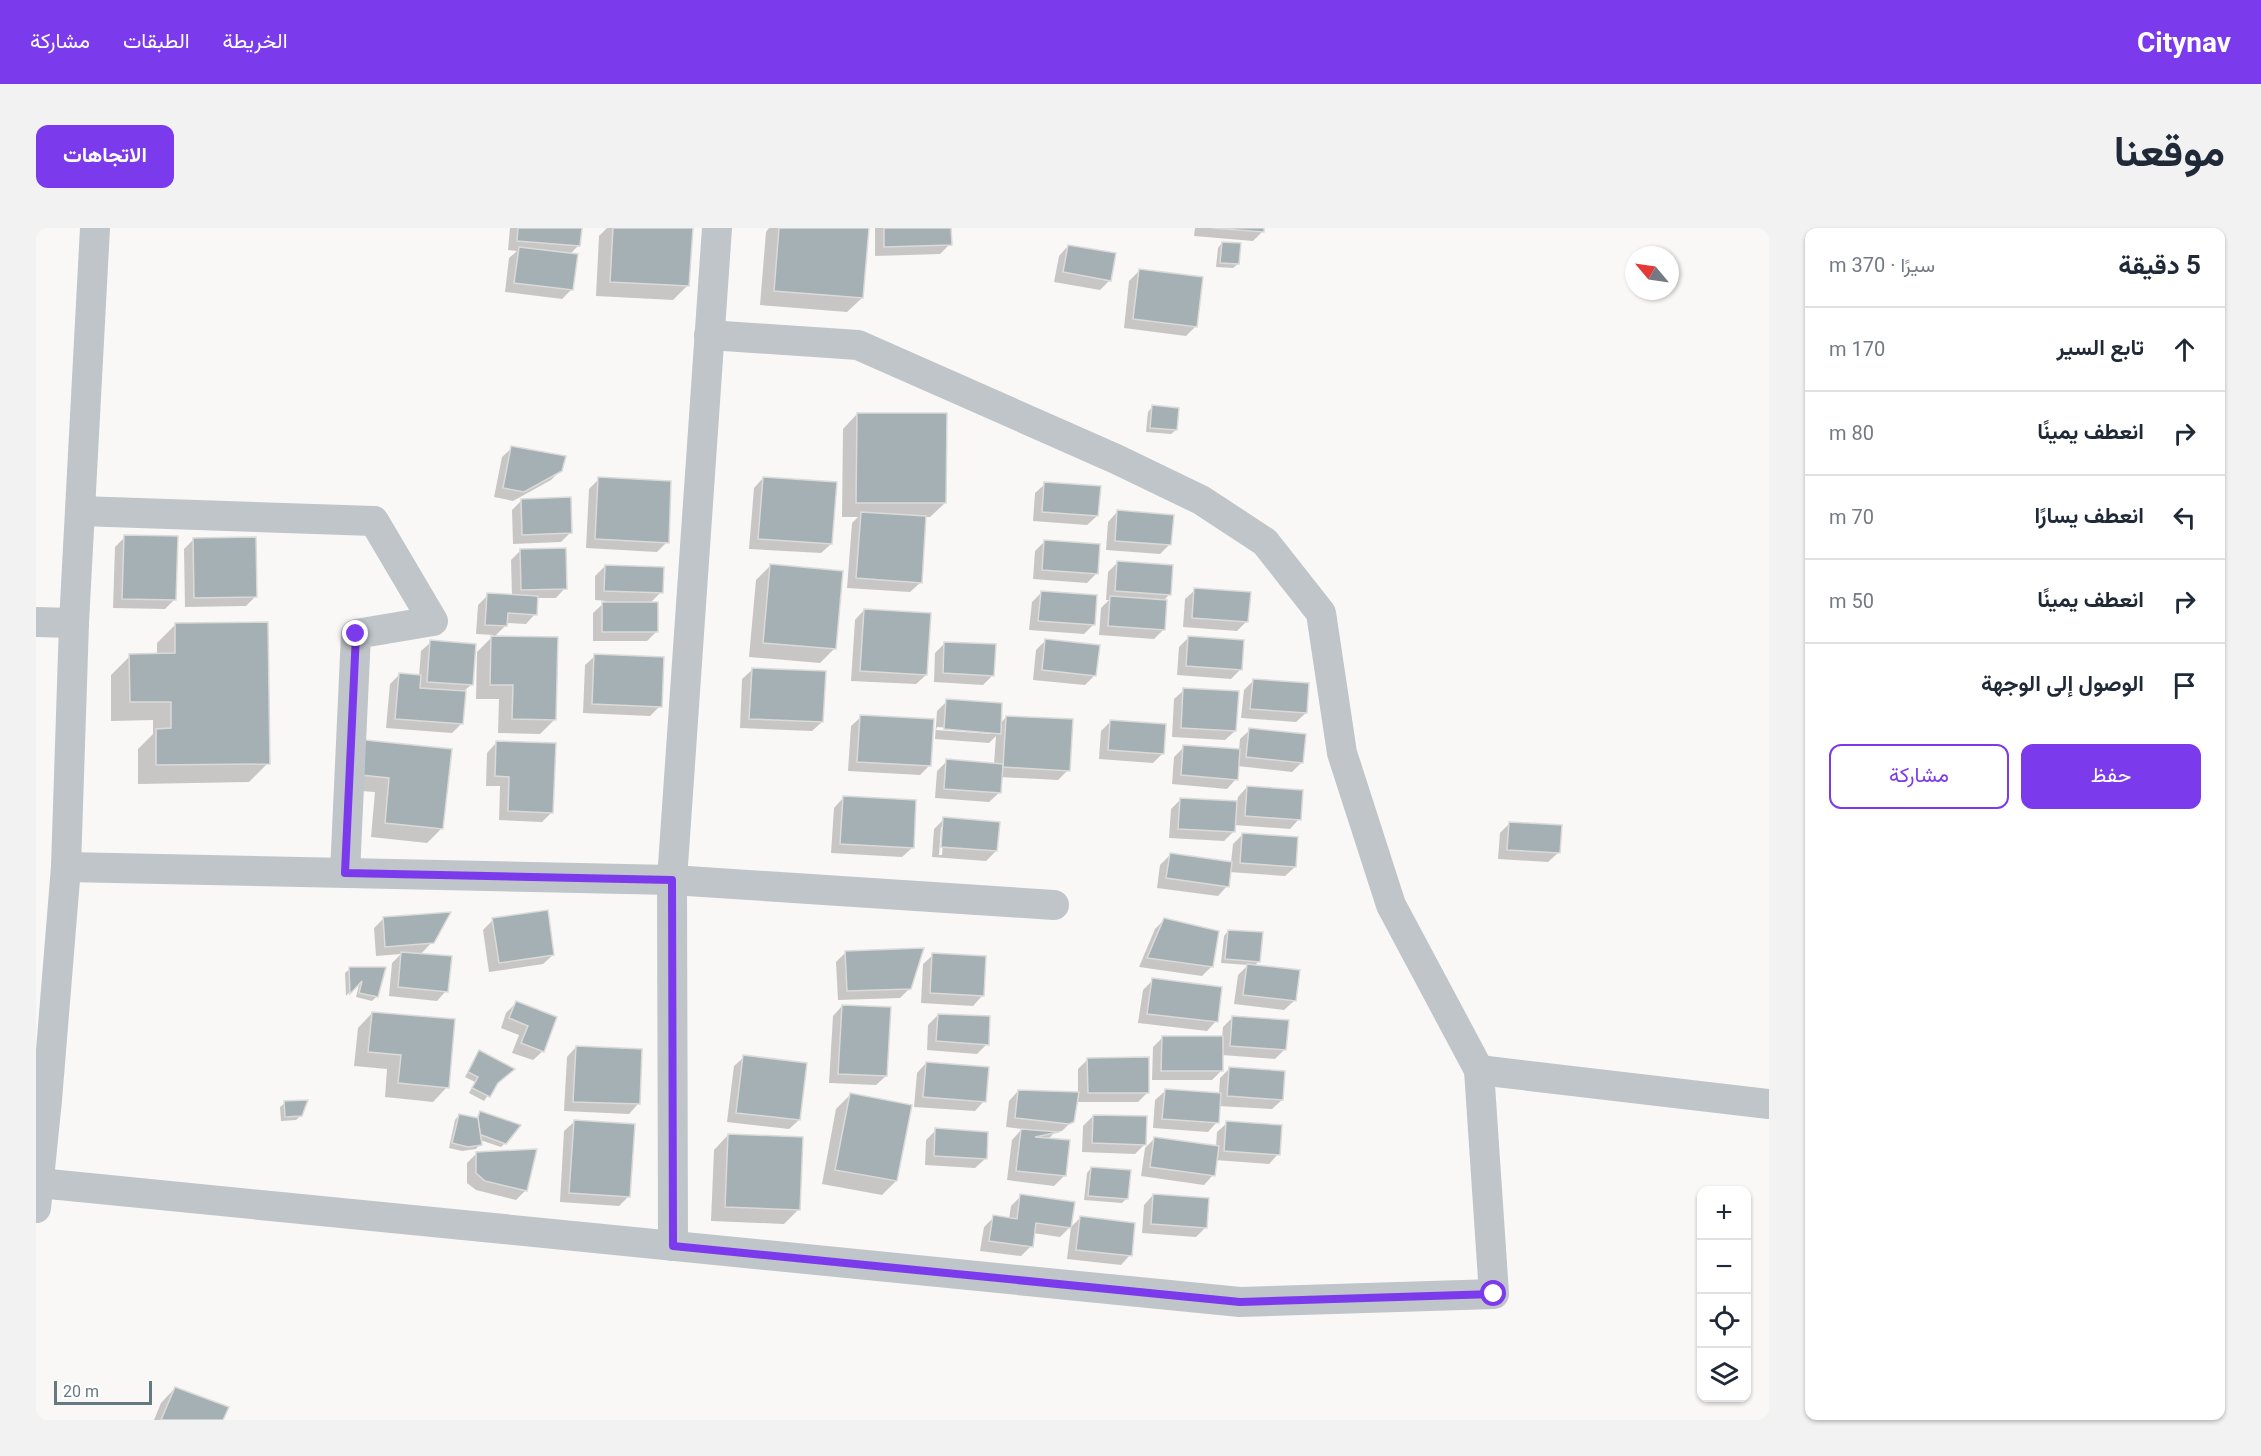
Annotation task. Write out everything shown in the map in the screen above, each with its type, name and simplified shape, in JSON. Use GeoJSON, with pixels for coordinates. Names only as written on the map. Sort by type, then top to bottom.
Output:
{"type":"FeatureCollection","features":[{"type":"Feature","properties":{"kind":"street"},"geometry":{"type":"LineString","coordinates":[[95,228],[74,623],[66,867],[42,1100],[37,1196],[673,1246],[1240,1302],[1494,1294],[1479,1071],[1391,905],[1342,753],[1321,613],[1265,542],[1201,500],[858,345],[709,335]]}},
{"type":"Feature","properties":{"kind":"street"},"geometry":{"type":"LineString","coordinates":[[673,1246],[672,880],[717,228]]}},
{"type":"Feature","properties":{"kind":"street"},"geometry":{"type":"LineString","coordinates":[[80,511],[374,521],[433,621],[356,634],[345,873]]}},
{"type":"Feature","properties":{"kind":"street"},"geometry":{"type":"LineString","coordinates":[[36,622],[74,623]]}},
{"type":"Feature","properties":{"kind":"street"},"geometry":{"type":"LineString","coordinates":[[66,867],[672,880],[1054,905]]}},
{"type":"Feature","properties":{"kind":"street"},"geometry":{"type":"LineString","coordinates":[[1479,1071],[1769,1104]]}},
{"type":"Feature","properties":{"kind":"building"},"geometry":{"type":"Polygon","coordinates":[[[518,228],[582,228],[580,246],[517,241],[518,228]]]}},
{"type":"Feature","properties":{"kind":"building"},"geometry":{"type":"Polygon","coordinates":[[[613,228],[693,228],[689,286],[610,282],[613,228]]]}},
{"type":"Feature","properties":{"kind":"building"},"geometry":{"type":"Polygon","coordinates":[[[779,228],[869,228],[863,298],[774,291],[779,228]]]}},
{"type":"Feature","properties":{"kind":"building"},"geometry":{"type":"Polygon","coordinates":[[[884,228],[951,228],[952,245],[884,247],[884,228]]]}},
{"type":"Feature","properties":{"kind":"building"},"geometry":{"type":"Polygon","coordinates":[[[1212,228],[1264,228],[1264,232],[1212,228]]]}},
{"type":"Feature","properties":{"kind":"building"},"geometry":{"type":"Polygon","coordinates":[[[1222,242],[1241,243],[1239,264],[1220,263],[1222,242]]]}},
{"type":"Feature","properties":{"kind":"building"},"geometry":{"type":"Polygon","coordinates":[[[1068,245],[1116,253],[1111,281],[1063,272],[1068,245]]]}},
{"type":"Feature","properties":{"kind":"building"},"geometry":{"type":"Polygon","coordinates":[[[519,247],[578,254],[573,290],[514,283],[519,247]]]}},
{"type":"Feature","properties":{"kind":"building"},"geometry":{"type":"Polygon","coordinates":[[[1139,269],[1203,277],[1197,327],[1133,319],[1139,269]]]}},
{"type":"Feature","properties":{"kind":"building"},"geometry":{"type":"Polygon","coordinates":[[[1152,405],[1179,408],[1177,430],[1150,428],[1152,405]]]}},
{"type":"Feature","properties":{"kind":"building"},"geometry":{"type":"Polygon","coordinates":[[[857,413],[947,413],[946,503],[856,503],[857,413]]]}},
{"type":"Feature","properties":{"kind":"building"},"geometry":{"type":"Polygon","coordinates":[[[511,446],[566,456],[562,471],[524,492],[503,488],[511,446]]]}},
{"type":"Feature","properties":{"kind":"building"},"geometry":{"type":"Polygon","coordinates":[[[598,477],[671,481],[669,543],[595,539],[598,477]]]}},
{"type":"Feature","properties":{"kind":"building"},"geometry":{"type":"Polygon","coordinates":[[[763,477],[837,482],[832,544],[758,539],[763,477]]]}},
{"type":"Feature","properties":{"kind":"building"},"geometry":{"type":"Polygon","coordinates":[[[1044,482],[1101,486],[1098,516],[1042,512],[1044,482]]]}},
{"type":"Feature","properties":{"kind":"building"},"geometry":{"type":"Polygon","coordinates":[[[571,497],[572,533],[522,535],[521,499],[571,497]]]}},
{"type":"Feature","properties":{"kind":"building"},"geometry":{"type":"Polygon","coordinates":[[[1117,510],[1174,515],[1171,545],[1115,541],[1117,510]]]}},
{"type":"Feature","properties":{"kind":"building"},"geometry":{"type":"Polygon","coordinates":[[[861,512],[926,516],[922,583],[856,578],[861,512]]]}},
{"type":"Feature","properties":{"kind":"building"},"geometry":{"type":"Polygon","coordinates":[[[124,535],[178,536],[176,600],[122,599],[124,535]]]}},
{"type":"Feature","properties":{"kind":"building"},"geometry":{"type":"Polygon","coordinates":[[[256,537],[257,597],[194,598],[193,538],[256,537]]]}},
{"type":"Feature","properties":{"kind":"building"},"geometry":{"type":"Polygon","coordinates":[[[1044,540],[1100,544],[1098,574],[1042,570],[1044,540]]]}},
{"type":"Feature","properties":{"kind":"building"},"geometry":{"type":"Polygon","coordinates":[[[566,548],[567,589],[521,590],[520,549],[566,548]]]}},
{"type":"Feature","properties":{"kind":"building"},"geometry":{"type":"Polygon","coordinates":[[[1117,561],[1173,565],[1171,595],[1115,591],[1117,561]]]}},
{"type":"Feature","properties":{"kind":"building"},"geometry":{"type":"Polygon","coordinates":[[[770,564],[843,571],[836,649],[763,643],[770,564]]]}},
{"type":"Feature","properties":{"kind":"building"},"geometry":{"type":"Polygon","coordinates":[[[605,565],[664,567],[663,593],[604,591],[605,565]]]}},
{"type":"Feature","properties":{"kind":"building"},"geometry":{"type":"Polygon","coordinates":[[[1194,588],[1251,592],[1248,622],[1192,618],[1194,588]]]}},
{"type":"Feature","properties":{"kind":"building"},"geometry":{"type":"Polygon","coordinates":[[[1041,591],[1097,595],[1095,625],[1038,621],[1041,591]]]}},
{"type":"Feature","properties":{"kind":"building"},"geometry":{"type":"Polygon","coordinates":[[[487,593],[538,596],[537,615],[508,613],[507,626],[485,625],[487,593]]]}},
{"type":"Feature","properties":{"kind":"building"},"geometry":{"type":"Polygon","coordinates":[[[1110,596],[1167,600],[1165,630],[1108,626],[1110,596]]]}},
{"type":"Feature","properties":{"kind":"building"},"geometry":{"type":"Polygon","coordinates":[[[602,602],[658,602],[658,632],[602,632],[602,602]]]}},
{"type":"Feature","properties":{"kind":"building"},"geometry":{"type":"Polygon","coordinates":[[[864,609],[931,613],[927,675],[860,671],[864,609]]]}},
{"type":"Feature","properties":{"kind":"building"},"geometry":{"type":"Polygon","coordinates":[[[268,622],[270,764],[156,765],[156,729],[171,728],[171,702],[130,702],[129,654],[175,653],[175,623],[268,622]]]}},
{"type":"Feature","properties":{"kind":"building"},"geometry":{"type":"Polygon","coordinates":[[[491,636],[558,637],[556,720],[512,719],[513,685],[490,685],[491,636]]]}},
{"type":"Feature","properties":{"kind":"building"},"geometry":{"type":"Polygon","coordinates":[[[1188,636],[1244,640],[1242,670],[1186,666],[1188,636]]]}},
{"type":"Feature","properties":{"kind":"building"},"geometry":{"type":"Polygon","coordinates":[[[1045,639],[1100,645],[1096,676],[1042,670],[1045,639]]]}},
{"type":"Feature","properties":{"kind":"building"},"geometry":{"type":"Polygon","coordinates":[[[430,640],[476,644],[473,685],[427,682],[430,640]]]}},
{"type":"Feature","properties":{"kind":"building"},"geometry":{"type":"Polygon","coordinates":[[[944,642],[996,644],[994,676],[943,673],[944,642]]]}},
{"type":"Feature","properties":{"kind":"building"},"geometry":{"type":"Polygon","coordinates":[[[594,654],[664,657],[662,707],[592,704],[594,654]]]}},
{"type":"Feature","properties":{"kind":"building"},"geometry":{"type":"Polygon","coordinates":[[[752,668],[826,671],[823,722],[749,719],[752,668]]]}},
{"type":"Feature","properties":{"kind":"building"},"geometry":{"type":"Polygon","coordinates":[[[399,673],[421,675],[420,688],[466,691],[463,724],[395,719],[399,673]]]}},
{"type":"Feature","properties":{"kind":"building"},"geometry":{"type":"Polygon","coordinates":[[[1253,679],[1309,683],[1307,713],[1250,709],[1253,679]]]}},
{"type":"Feature","properties":{"kind":"building"},"geometry":{"type":"Polygon","coordinates":[[[1183,688],[1239,691],[1236,731],[1181,728],[1183,688]]]}},
{"type":"Feature","properties":{"kind":"building"},"geometry":{"type":"Polygon","coordinates":[[[946,699],[1002,703],[1001,734],[944,729],[946,699]]]}},
{"type":"Feature","properties":{"kind":"building"},"geometry":{"type":"Polygon","coordinates":[[[860,715],[934,719],[931,766],[857,762],[860,715]]]}},
{"type":"Feature","properties":{"kind":"building"},"geometry":{"type":"Polygon","coordinates":[[[1006,716],[1073,719],[1070,771],[1003,767],[1006,716]]]}},
{"type":"Feature","properties":{"kind":"building"},"geometry":{"type":"Polygon","coordinates":[[[1110,720],[1166,724],[1164,754],[1108,750],[1110,720]]]}},
{"type":"Feature","properties":{"kind":"building"},"geometry":{"type":"Polygon","coordinates":[[[1249,728],[1306,734],[1303,763],[1246,757],[1249,728]]]}},
{"type":"Feature","properties":{"kind":"building"},"geometry":{"type":"Polygon","coordinates":[[[365,740],[452,749],[443,829],[385,823],[389,778],[361,775],[365,740]]]}},
{"type":"Feature","properties":{"kind":"building"},"geometry":{"type":"Polygon","coordinates":[[[496,741],[556,743],[553,813],[508,811],[509,777],[495,776],[496,741]]]}},
{"type":"Feature","properties":{"kind":"building"},"geometry":{"type":"Polygon","coordinates":[[[1183,745],[1240,749],[1238,780],[1181,775],[1183,745]]]}},
{"type":"Feature","properties":{"kind":"building"},"geometry":{"type":"Polygon","coordinates":[[[946,759],[1003,764],[1001,793],[944,789],[946,759]]]}},
{"type":"Feature","properties":{"kind":"building"},"geometry":{"type":"Polygon","coordinates":[[[1247,786],[1303,790],[1301,820],[1245,816],[1247,786]]]}},
{"type":"Feature","properties":{"kind":"building"},"geometry":{"type":"Polygon","coordinates":[[[843,796],[916,800],[914,848],[840,844],[843,796]]]}},
{"type":"Feature","properties":{"kind":"building"},"geometry":{"type":"Polygon","coordinates":[[[1180,798],[1237,801],[1235,832],[1178,829],[1180,798]]]}},
{"type":"Feature","properties":{"kind":"building"},"geometry":{"type":"Polygon","coordinates":[[[943,817],[1000,822],[997,851],[941,847],[943,817]]]}},
{"type":"Feature","properties":{"kind":"building"},"geometry":{"type":"Polygon","coordinates":[[[1509,822],[1562,825],[1560,853],[1507,850],[1509,822]]]}},
{"type":"Feature","properties":{"kind":"building"},"geometry":{"type":"Polygon","coordinates":[[[1242,833],[1298,837],[1296,867],[1240,863],[1242,833]]]}},
{"type":"Feature","properties":{"kind":"building"},"geometry":{"type":"Polygon","coordinates":[[[1170,853],[1232,862],[1229,887],[1166,878],[1170,853]]]}},
{"type":"Feature","properties":{"kind":"building"},"geometry":{"type":"Polygon","coordinates":[[[548,910],[554,955],[499,963],[492,918],[548,910]]]}},
{"type":"Feature","properties":{"kind":"building"},"geometry":{"type":"Polygon","coordinates":[[[451,912],[434,943],[385,947],[383,917],[451,912]]]}},
{"type":"Feature","properties":{"kind":"building"},"geometry":{"type":"Polygon","coordinates":[[[1164,918],[1219,931],[1213,967],[1147,958],[1164,918]]]}},
{"type":"Feature","properties":{"kind":"building"},"geometry":{"type":"Polygon","coordinates":[[[1228,930],[1263,932],[1260,962],[1225,959],[1228,930]]]}},
{"type":"Feature","properties":{"kind":"building"},"geometry":{"type":"Polygon","coordinates":[[[924,948],[911,989],[847,991],[845,951],[924,948]]]}},
{"type":"Feature","properties":{"kind":"building"},"geometry":{"type":"Polygon","coordinates":[[[401,952],[452,956],[448,992],[398,987],[401,952]]]}},
{"type":"Feature","properties":{"kind":"building"},"geometry":{"type":"Polygon","coordinates":[[[932,953],[986,956],[984,996],[930,993],[932,953]]]}},
{"type":"Feature","properties":{"kind":"building"},"geometry":{"type":"Polygon","coordinates":[[[1247,964],[1300,970],[1296,1001],[1243,995],[1247,964]]]}},
{"type":"Feature","properties":{"kind":"building"},"geometry":{"type":"Polygon","coordinates":[[[349,967],[386,967],[378,997],[359,993],[362,981],[350,994],[349,967]]]}},
{"type":"Feature","properties":{"kind":"building"},"geometry":{"type":"Polygon","coordinates":[[[1152,978],[1222,987],[1218,1022],[1147,1014],[1152,978]]]}},
{"type":"Feature","properties":{"kind":"building"},"geometry":{"type":"Polygon","coordinates":[[[516,1001],[557,1017],[544,1052],[521,1043],[528,1026],[509,1018],[516,1001]]]}},
{"type":"Feature","properties":{"kind":"building"},"geometry":{"type":"Polygon","coordinates":[[[842,1005],[891,1007],[887,1076],[838,1074],[842,1005]]]}},
{"type":"Feature","properties":{"kind":"building"},"geometry":{"type":"Polygon","coordinates":[[[372,1012],[455,1019],[449,1088],[398,1083],[401,1055],[368,1052],[372,1012]]]}},
{"type":"Feature","properties":{"kind":"building"},"geometry":{"type":"Polygon","coordinates":[[[938,1014],[990,1016],[989,1045],[936,1041],[938,1014]]]}},
{"type":"Feature","properties":{"kind":"building"},"geometry":{"type":"Polygon","coordinates":[[[1232,1016],[1289,1020],[1286,1050],[1230,1046],[1232,1016]]]}},
{"type":"Feature","properties":{"kind":"building"},"geometry":{"type":"Polygon","coordinates":[[[1162,1036],[1223,1036],[1223,1071],[1161,1071],[1162,1036]]]}},
{"type":"Feature","properties":{"kind":"building"},"geometry":{"type":"Polygon","coordinates":[[[576,1046],[642,1049],[640,1104],[573,1102],[576,1046]]]}},
{"type":"Feature","properties":{"kind":"building"},"geometry":{"type":"Polygon","coordinates":[[[479,1050],[515,1069],[498,1083],[490,1097],[472,1088],[478,1077],[468,1072],[479,1050]]]}},
{"type":"Feature","properties":{"kind":"building"},"geometry":{"type":"Polygon","coordinates":[[[743,1055],[807,1063],[800,1120],[736,1113],[743,1055]]]}},
{"type":"Feature","properties":{"kind":"building"},"geometry":{"type":"Polygon","coordinates":[[[1149,1057],[1149,1093],[1088,1093],[1087,1058],[1149,1057]]]}},
{"type":"Feature","properties":{"kind":"building"},"geometry":{"type":"Polygon","coordinates":[[[926,1062],[989,1067],[986,1102],[923,1097],[926,1062]]]}},
{"type":"Feature","properties":{"kind":"building"},"geometry":{"type":"Polygon","coordinates":[[[1229,1067],[1285,1071],[1283,1100],[1227,1096],[1229,1067]]]}},
{"type":"Feature","properties":{"kind":"building"},"geometry":{"type":"Polygon","coordinates":[[[1165,1089],[1221,1093],[1219,1123],[1162,1119],[1165,1089]]]}},
{"type":"Feature","properties":{"kind":"building"},"geometry":{"type":"Polygon","coordinates":[[[1018,1090],[1079,1092],[1074,1122],[1069,1124],[1015,1118],[1018,1090]]]}},
{"type":"Feature","properties":{"kind":"building"},"geometry":{"type":"Polygon","coordinates":[[[850,1093],[912,1105],[897,1181],[835,1170],[850,1093]]]}},
{"type":"Feature","properties":{"kind":"building"},"geometry":{"type":"Polygon","coordinates":[[[308,1100],[302,1116],[285,1117],[284,1101],[308,1100]]]}},
{"type":"Feature","properties":{"kind":"building"},"geometry":{"type":"Polygon","coordinates":[[[480,1111],[521,1125],[506,1144],[473,1132],[480,1111]]]}},
{"type":"Feature","properties":{"kind":"building"},"geometry":{"type":"Polygon","coordinates":[[[459,1114],[478,1118],[482,1145],[468,1147],[452,1143],[459,1114]]]}},
{"type":"Feature","properties":{"kind":"building"},"geometry":{"type":"Polygon","coordinates":[[[1093,1115],[1147,1116],[1146,1145],[1092,1143],[1093,1115]]]}},
{"type":"Feature","properties":{"kind":"building"},"geometry":{"type":"Polygon","coordinates":[[[574,1120],[635,1124],[630,1197],[569,1193],[574,1120]]]}},
{"type":"Feature","properties":{"kind":"building"},"geometry":{"type":"Polygon","coordinates":[[[1226,1121],[1282,1125],[1280,1155],[1224,1151],[1226,1121]]]}},
{"type":"Feature","properties":{"kind":"building"},"geometry":{"type":"Polygon","coordinates":[[[935,1128],[988,1132],[987,1159],[934,1156],[935,1128]]]}},
{"type":"Feature","properties":{"kind":"building"},"geometry":{"type":"Polygon","coordinates":[[[1021,1129],[1059,1132],[1035,1137],[1070,1140],[1066,1176],[1016,1171],[1021,1129]]]}},
{"type":"Feature","properties":{"kind":"building"},"geometry":{"type":"Polygon","coordinates":[[[728,1134],[803,1137],[800,1210],[725,1207],[728,1134]]]}},
{"type":"Feature","properties":{"kind":"building"},"geometry":{"type":"Polygon","coordinates":[[[1154,1137],[1219,1146],[1215,1176],[1150,1167],[1154,1137]]]}},
{"type":"Feature","properties":{"kind":"building"},"geometry":{"type":"Polygon","coordinates":[[[537,1149],[527,1191],[485,1181],[476,1173],[476,1152],[537,1149]]]}},
{"type":"Feature","properties":{"kind":"building"},"geometry":{"type":"Polygon","coordinates":[[[1091,1167],[1131,1170],[1128,1199],[1088,1196],[1091,1167]]]}},
{"type":"Feature","properties":{"kind":"building"},"geometry":{"type":"Polygon","coordinates":[[[1020,1194],[1075,1202],[1071,1228],[1036,1223],[1033,1247],[989,1241],[993,1215],[1017,1219],[1020,1194]]]}},
{"type":"Feature","properties":{"kind":"building"},"geometry":{"type":"Polygon","coordinates":[[[1153,1194],[1209,1198],[1207,1228],[1151,1224],[1153,1194]]]}},
{"type":"Feature","properties":{"kind":"building"},"geometry":{"type":"Polygon","coordinates":[[[1080,1216],[1135,1223],[1132,1256],[1076,1250],[1080,1216]]]}},
{"type":"Feature","properties":{"kind":"building"},"geometry":{"type":"Polygon","coordinates":[[[175,1387],[229,1407],[223,1420],[161,1420],[175,1387]]]}},
{"type":"Feature","properties":{"kind":"route"},"geometry":{"type":"LineString","coordinates":[[356,634],[345,873],[672,880],[673,1246],[1240,1302],[1494,1294]]}}]}
